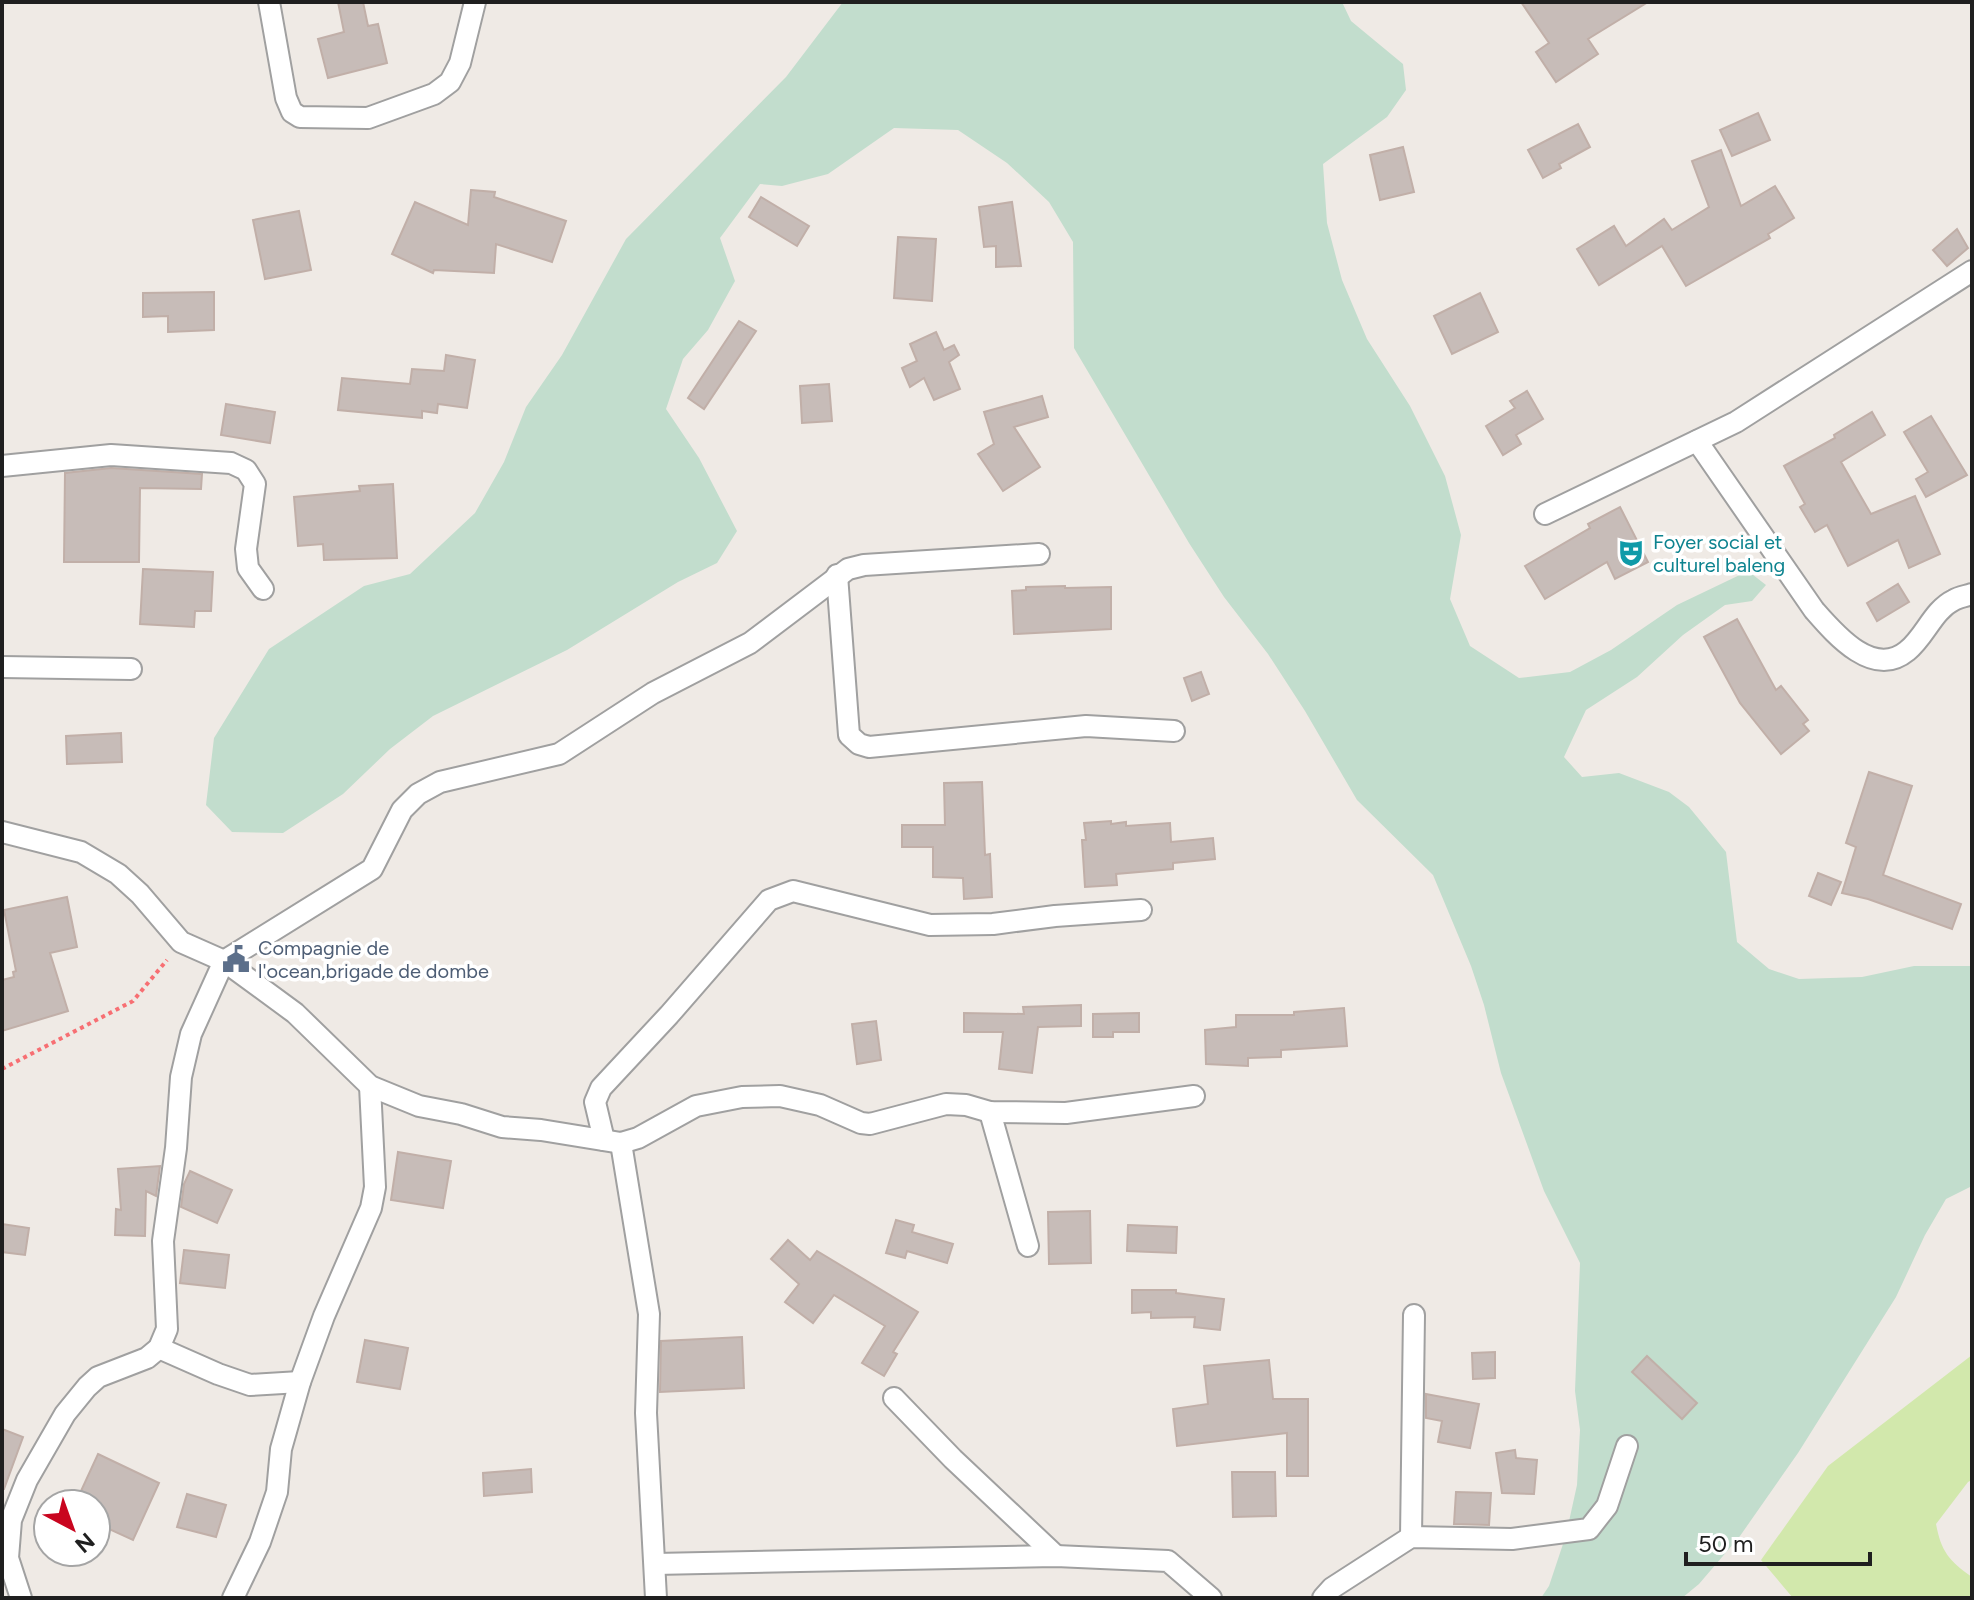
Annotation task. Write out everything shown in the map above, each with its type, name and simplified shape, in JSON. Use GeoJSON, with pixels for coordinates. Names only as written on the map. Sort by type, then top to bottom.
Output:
{"type":"FeatureCollection","features":[{"type":"Feature","properties":{"kind":"street"},"geometry":{"type":"LineString","coordinates":[[269,2],[286,98],[292,112],[300,117],[368,118],[434,94],[450,82],[460,63],[475,2]]}},
{"type":"Feature","properties":{"kind":"street"},"geometry":{"type":"LineString","coordinates":[[1545,514],[1736,422],[1972,271]]}},
{"type":"Feature","properties":{"kind":"street"},"geometry":{"type":"LineString","coordinates":[[1697,441],[1814,610],[1835,635],[1871,659],[1889,660],[1907,652],[1941,609],[1954,600],[1972,594]]}},
{"type":"Feature","properties":{"kind":"street"},"geometry":{"type":"LineString","coordinates":[[2,466],[111,455],[231,463],[246,470],[255,484],[246,549],[248,568],[263,589]]}},
{"type":"Feature","properties":{"kind":"street"},"geometry":{"type":"LineString","coordinates":[[21,1598],[8,1558],[11,1520],[27,1480],[65,1414],[87,1387],[98,1377],[147,1358],[159,1348],[167,1329],[163,1241],[176,1148],[181,1077],[191,1034],[224,961],[372,869],[402,810],[418,794],[440,782],[559,754],[653,693],[750,643],[837,575],[864,565],[1039,554]]}},
{"type":"Feature","properties":{"kind":"street"},"geometry":{"type":"LineString","coordinates":[[837,575],[849,735],[859,744],[869,747],[1086,726],[1174,731]]}},
{"type":"Feature","properties":{"kind":"street"},"geometry":{"type":"LineString","coordinates":[[2,667],[131,669]]}},
{"type":"Feature","properties":{"kind":"street"},"geometry":{"type":"LineString","coordinates":[[2,832],[81,852],[118,874],[140,894],[181,942],[224,961],[295,1013],[370,1086],[419,1106],[461,1114],[502,1127],[612,1141],[638,1138],[696,1106],[742,1097],[780,1096],[820,1105],[870,1124],[946,1104],[966,1105],[990,1112],[1066,1113],[1194,1096]]}},
{"type":"Feature","properties":{"kind":"street"},"geometry":{"type":"LineString","coordinates":[[656,1598],[646,1413],[649,1314],[612,1141],[595,1102],[601,1088],[769,900],[793,891],[930,925],[993,924],[1141,910]]}},
{"type":"Feature","properties":{"kind":"street"},"geometry":{"type":"LineString","coordinates":[[233,1598],[260,1542],[277,1492],[281,1449],[300,1382],[324,1316],[371,1208],[375,1187],[370,1086]]}},
{"type":"Feature","properties":{"kind":"street"},"geometry":{"type":"LineString","coordinates":[[990,1112],[1028,1246]]}},
{"type":"Feature","properties":{"kind":"street"},"geometry":{"type":"LineString","coordinates":[[1411,1537],[1414,1315]]}},
{"type":"Feature","properties":{"kind":"street"},"geometry":{"type":"LineString","coordinates":[[159,1348],[250,1385],[300,1382]]}},
{"type":"Feature","properties":{"kind":"street"},"geometry":{"type":"LineString","coordinates":[[894,1398],[953,1459],[1056,1556]]}},
{"type":"Feature","properties":{"kind":"street"},"geometry":{"type":"LineString","coordinates":[[1323,1598],[1332,1588],[1411,1537],[1512,1539],[1589,1529],[1607,1506],[1627,1446]]}},
{"type":"Feature","properties":{"kind":"street"},"geometry":{"type":"LineString","coordinates":[[655,1564],[1056,1556],[1168,1561],[1211,1598]]}},
{"type":"Feature","properties":{"kind":"path"},"geometry":{"type":"LineString","coordinates":[[2,1069],[133,1001],[181,942]]}},
{"type":"Feature","properties":{"kind":"green space"},"geometry":{"type":"Polygon","coordinates":[[[843,2],[1342,2],[1351,21],[1403,64],[1406,90],[1387,117],[1323,164],[1327,223],[1342,280],[1367,339],[1410,406],[1445,476],[1461,535],[1450,599],[1470,646],[1519,678],[1570,672],[1611,650],[1677,605],[1748,571],[1766,585],[1752,601],[1725,605],[1683,635],[1637,677],[1586,710],[1564,757],[1582,777],[1619,773],[1669,792],[1689,807],[1726,852],[1737,942],[1769,969],[1799,979],[1862,977],[1914,966],[1972,966],[1972,1186],[1946,1199],[1896,1297],[1798,1453],[1740,1536],[1699,1584],[1682,1598],[1541,1598],[1549,1586],[1566,1535],[1577,1485],[1580,1430],[1575,1391],[1580,1263],[1544,1191],[1501,1073],[1471,966],[1433,875],[1357,800],[1268,654],[1224,597],[1189,543],[1074,348],[1073,242],[1049,202],[1007,163],[958,130],[894,128],[828,174],[782,186],[760,184],[720,238],[735,281],[708,330],[683,359],[666,409],[699,458],[737,531],[717,563],[678,582],[567,650],[433,716],[390,749],[343,794],[283,833],[232,832],[206,805],[214,738],[269,649],[364,586],[410,574],[475,513],[504,462],[526,407],[562,355],[626,239],[786,77],[843,2]]]}},
{"type":"Feature","properties":{"kind":"green space"},"geometry":{"type":"Polygon","coordinates":[[[1972,1355],[1972,1480],[1936,1524],[1947,1555],[1972,1577],[1972,1598],[1793,1598],[1761,1560],[1828,1466],[1972,1355]]]}},
{"type":"Feature","properties":{"kind":"building"},"geometry":{"type":"Polygon","coordinates":[[[338,2],[363,2],[368,26],[378,24],[387,63],[328,78],[318,39],[344,32],[338,2]]]}},
{"type":"Feature","properties":{"kind":"building"},"geometry":{"type":"Polygon","coordinates":[[[1521,2],[1648,2],[1588,39],[1598,54],[1556,82],[1536,52],[1549,43],[1521,2]]]}},
{"type":"Feature","properties":{"kind":"building"},"geometry":{"type":"Polygon","coordinates":[[[1758,113],[1770,140],[1732,156],[1720,130],[1758,113]]]}},
{"type":"Feature","properties":{"kind":"building"},"geometry":{"type":"Polygon","coordinates":[[[1578,124],[1590,147],[1559,164],[1561,168],[1543,178],[1528,150],[1578,124]]]}},
{"type":"Feature","properties":{"kind":"building"},"geometry":{"type":"Polygon","coordinates":[[[1403,147],[1414,192],[1380,200],[1370,155],[1403,147]]]}},
{"type":"Feature","properties":{"kind":"building"},"geometry":{"type":"Polygon","coordinates":[[[1721,150],[1741,206],[1775,186],[1794,218],[1768,234],[1770,238],[1686,286],[1662,246],[1599,285],[1577,249],[1614,226],[1626,246],[1664,219],[1672,230],[1709,207],[1692,161],[1721,150]]]}},
{"type":"Feature","properties":{"kind":"building"},"geometry":{"type":"Polygon","coordinates":[[[471,190],[495,192],[494,197],[566,221],[552,262],[496,244],[494,273],[434,270],[433,273],[392,254],[415,202],[468,225],[471,190]]]}},
{"type":"Feature","properties":{"kind":"building"},"geometry":{"type":"Polygon","coordinates":[[[761,197],[809,226],[797,246],[749,217],[761,197]]]}},
{"type":"Feature","properties":{"kind":"building"},"geometry":{"type":"Polygon","coordinates":[[[1012,202],[1021,266],[996,267],[996,246],[984,247],[979,207],[1012,202]]]}},
{"type":"Feature","properties":{"kind":"building"},"geometry":{"type":"Polygon","coordinates":[[[299,211],[311,270],[265,279],[253,220],[299,211]]]}},
{"type":"Feature","properties":{"kind":"building"},"geometry":{"type":"Polygon","coordinates":[[[1957,229],[1968,248],[1947,266],[1933,250],[1957,229]]]}},
{"type":"Feature","properties":{"kind":"building"},"geometry":{"type":"Polygon","coordinates":[[[898,237],[936,239],[932,301],[894,298],[898,237]]]}},
{"type":"Feature","properties":{"kind":"building"},"geometry":{"type":"Polygon","coordinates":[[[214,292],[214,330],[168,332],[168,316],[143,317],[143,293],[214,292]]]}},
{"type":"Feature","properties":{"kind":"building"},"geometry":{"type":"Polygon","coordinates":[[[1480,293],[1498,332],[1452,354],[1434,316],[1480,293]]]}},
{"type":"Feature","properties":{"kind":"building"},"geometry":{"type":"Polygon","coordinates":[[[739,321],[756,331],[704,409],[688,398],[739,321]]]}},
{"type":"Feature","properties":{"kind":"building"},"geometry":{"type":"Polygon","coordinates":[[[936,332],[944,350],[954,345],[959,355],[949,362],[960,389],[934,400],[924,378],[910,387],[902,368],[917,361],[910,344],[936,332]]]}},
{"type":"Feature","properties":{"kind":"building"},"geometry":{"type":"Polygon","coordinates":[[[446,355],[475,360],[467,408],[438,404],[437,413],[422,411],[422,418],[338,410],[342,378],[410,384],[412,369],[444,371],[446,355]]]}},
{"type":"Feature","properties":{"kind":"building"},"geometry":{"type":"Polygon","coordinates":[[[829,384],[832,421],[802,423],[800,386],[829,384]]]}},
{"type":"Feature","properties":{"kind":"building"},"geometry":{"type":"Polygon","coordinates":[[[1527,391],[1543,419],[1516,435],[1521,444],[1503,455],[1486,426],[1515,408],[1510,401],[1527,391]]]}},
{"type":"Feature","properties":{"kind":"building"},"geometry":{"type":"Polygon","coordinates":[[[1042,396],[1048,417],[1014,427],[1040,467],[1003,491],[978,454],[994,444],[984,412],[1042,396]]]}},
{"type":"Feature","properties":{"kind":"building"},"geometry":{"type":"Polygon","coordinates":[[[226,404],[275,412],[270,443],[221,435],[226,404]]]}},
{"type":"Feature","properties":{"kind":"building"},"geometry":{"type":"Polygon","coordinates":[[[1872,412],[1885,435],[1841,462],[1871,514],[1915,496],[1940,554],[1909,568],[1898,540],[1848,566],[1827,525],[1815,532],[1800,507],[1805,504],[1784,466],[1835,438],[1834,435],[1872,412]]]}},
{"type":"Feature","properties":{"kind":"building"},"geometry":{"type":"Polygon","coordinates":[[[1931,416],[1967,475],[1926,497],[1916,479],[1928,472],[1904,432],[1931,416]]]}},
{"type":"Feature","properties":{"kind":"building"},"geometry":{"type":"Polygon","coordinates":[[[111,468],[202,474],[201,489],[140,488],[139,562],[64,562],[65,473],[111,468]]]}},
{"type":"Feature","properties":{"kind":"building"},"geometry":{"type":"Polygon","coordinates":[[[393,484],[397,558],[324,560],[323,544],[298,546],[294,497],[360,491],[359,486],[393,484]]]}},
{"type":"Feature","properties":{"kind":"building"},"geometry":{"type":"Polygon","coordinates":[[[1620,507],[1648,562],[1615,579],[1607,562],[1545,599],[1525,566],[1590,528],[1588,524],[1620,507]]]}},
{"type":"Feature","properties":{"kind":"building"},"geometry":{"type":"Polygon","coordinates":[[[143,569],[213,572],[211,611],[195,611],[194,627],[140,624],[143,569]]]}},
{"type":"Feature","properties":{"kind":"building"},"geometry":{"type":"Polygon","coordinates":[[[1898,584],[1909,602],[1877,621],[1867,603],[1898,584]]]}},
{"type":"Feature","properties":{"kind":"building"},"geometry":{"type":"Polygon","coordinates":[[[1026,587],[1111,587],[1111,629],[1014,634],[1012,591],[1026,590],[1026,587]]]}},
{"type":"Feature","properties":{"kind":"building"},"geometry":{"type":"Polygon","coordinates":[[[1737,619],[1776,690],[1781,686],[1808,720],[1803,724],[1809,731],[1781,754],[1740,703],[1704,637],[1737,619]]]}},
{"type":"Feature","properties":{"kind":"building"},"geometry":{"type":"Polygon","coordinates":[[[1201,672],[1209,694],[1192,701],[1184,678],[1201,672]]]}},
{"type":"Feature","properties":{"kind":"building"},"geometry":{"type":"Polygon","coordinates":[[[121,733],[122,762],[67,764],[66,736],[121,733]]]}},
{"type":"Feature","properties":{"kind":"building"},"geometry":{"type":"Polygon","coordinates":[[[1869,772],[1912,786],[1883,875],[1961,904],[1952,929],[1842,893],[1856,847],[1846,843],[1869,772]]]}},
{"type":"Feature","properties":{"kind":"building"},"geometry":{"type":"Polygon","coordinates":[[[982,782],[985,855],[990,854],[992,897],[964,899],[963,878],[933,877],[933,847],[902,847],[902,825],[945,825],[944,783],[982,782]]]}},
{"type":"Feature","properties":{"kind":"building"},"geometry":{"type":"Polygon","coordinates":[[[1111,821],[1111,824],[1126,822],[1126,826],[1170,823],[1171,842],[1213,838],[1215,859],[1173,863],[1173,869],[1116,874],[1117,885],[1085,887],[1084,823],[1111,821]]]}},
{"type":"Feature","properties":{"kind":"building"},"geometry":{"type":"Polygon","coordinates":[[[1818,873],[1841,882],[1831,905],[1809,896],[1818,873]]]}},
{"type":"Feature","properties":{"kind":"building"},"geometry":{"type":"Polygon","coordinates":[[[67,897],[77,947],[50,953],[68,1011],[2,1031],[2,980],[14,977],[13,972],[16,971],[4,910],[67,897]]]}},
{"type":"Feature","properties":{"kind":"building"},"geometry":{"type":"Polygon","coordinates":[[[1081,1005],[1081,1026],[1038,1027],[1032,1073],[999,1069],[1003,1032],[964,1032],[964,1013],[1024,1014],[1023,1007],[1081,1005]]]}},
{"type":"Feature","properties":{"kind":"building"},"geometry":{"type":"Polygon","coordinates":[[[1344,1008],[1347,1046],[1281,1050],[1281,1057],[1248,1058],[1248,1066],[1206,1064],[1205,1030],[1236,1027],[1236,1015],[1294,1015],[1294,1012],[1344,1008]]]}},
{"type":"Feature","properties":{"kind":"building"},"geometry":{"type":"Polygon","coordinates":[[[1139,1013],[1139,1032],[1113,1032],[1113,1037],[1093,1037],[1093,1014],[1139,1013]]]}},
{"type":"Feature","properties":{"kind":"building"},"geometry":{"type":"Polygon","coordinates":[[[876,1021],[881,1060],[857,1064],[852,1024],[876,1021]]]}},
{"type":"Feature","properties":{"kind":"building"},"geometry":{"type":"Polygon","coordinates":[[[398,1152],[451,1161],[443,1208],[391,1200],[398,1152]]]}},
{"type":"Feature","properties":{"kind":"building"},"geometry":{"type":"Polygon","coordinates":[[[160,1166],[156,1196],[146,1191],[145,1236],[115,1235],[116,1209],[121,1210],[118,1169],[160,1166]]]}},
{"type":"Feature","properties":{"kind":"building"},"geometry":{"type":"Polygon","coordinates":[[[190,1171],[232,1190],[217,1223],[181,1207],[184,1184],[190,1171]]]}},
{"type":"Feature","properties":{"kind":"building"},"geometry":{"type":"Polygon","coordinates":[[[1090,1211],[1091,1263],[1049,1264],[1048,1212],[1090,1211]]]}},
{"type":"Feature","properties":{"kind":"building"},"geometry":{"type":"Polygon","coordinates":[[[896,1220],[914,1225],[912,1232],[953,1244],[947,1263],[907,1251],[905,1258],[886,1253],[896,1220]]]}},
{"type":"Feature","properties":{"kind":"building"},"geometry":{"type":"Polygon","coordinates":[[[2,1224],[29,1228],[25,1255],[2,1252],[2,1224]]]}},
{"type":"Feature","properties":{"kind":"building"},"geometry":{"type":"Polygon","coordinates":[[[1128,1225],[1177,1227],[1176,1253],[1127,1251],[1128,1225]]]}},
{"type":"Feature","properties":{"kind":"building"},"geometry":{"type":"Polygon","coordinates":[[[788,1240],[810,1260],[817,1251],[918,1312],[893,1352],[897,1354],[884,1376],[862,1363],[885,1326],[834,1295],[813,1323],[785,1302],[799,1284],[771,1259],[788,1240]]]}},
{"type":"Feature","properties":{"kind":"building"},"geometry":{"type":"Polygon","coordinates":[[[184,1250],[229,1255],[225,1288],[180,1283],[184,1250]]]}},
{"type":"Feature","properties":{"kind":"building"},"geometry":{"type":"Polygon","coordinates":[[[1132,1290],[1176,1290],[1176,1293],[1224,1299],[1220,1330],[1194,1327],[1195,1317],[1151,1318],[1151,1312],[1132,1313],[1132,1290]]]}},
{"type":"Feature","properties":{"kind":"building"},"geometry":{"type":"Polygon","coordinates":[[[742,1337],[744,1388],[660,1392],[661,1341],[742,1337]]]}},
{"type":"Feature","properties":{"kind":"building"},"geometry":{"type":"Polygon","coordinates":[[[365,1340],[408,1348],[400,1389],[357,1382],[365,1340]]]}},
{"type":"Feature","properties":{"kind":"building"},"geometry":{"type":"Polygon","coordinates":[[[1495,1352],[1495,1378],[1473,1379],[1472,1353],[1495,1352]]]}},
{"type":"Feature","properties":{"kind":"building"},"geometry":{"type":"Polygon","coordinates":[[[1647,1356],[1697,1403],[1682,1419],[1632,1372],[1647,1356]]]}},
{"type":"Feature","properties":{"kind":"building"},"geometry":{"type":"Polygon","coordinates":[[[1269,1360],[1273,1399],[1308,1399],[1308,1476],[1287,1476],[1287,1433],[1177,1446],[1173,1409],[1208,1404],[1204,1366],[1269,1360]]]}},
{"type":"Feature","properties":{"kind":"building"},"geometry":{"type":"Polygon","coordinates":[[[1426,1394],[1479,1404],[1470,1448],[1438,1442],[1442,1421],[1426,1418],[1426,1394]]]}},
{"type":"Feature","properties":{"kind":"building"},"geometry":{"type":"Polygon","coordinates":[[[2,1429],[23,1437],[4,1489],[2,1489],[2,1429]]]}},
{"type":"Feature","properties":{"kind":"building"},"geometry":{"type":"Polygon","coordinates":[[[1515,1450],[1516,1458],[1537,1460],[1534,1494],[1502,1493],[1496,1453],[1515,1450]]]}},
{"type":"Feature","properties":{"kind":"building"},"geometry":{"type":"Polygon","coordinates":[[[98,1454],[159,1483],[133,1540],[112,1530],[112,1488],[82,1488],[98,1454]]]}},
{"type":"Feature","properties":{"kind":"building"},"geometry":{"type":"Polygon","coordinates":[[[531,1469],[532,1492],[484,1496],[483,1473],[531,1469]]]}},
{"type":"Feature","properties":{"kind":"building"},"geometry":{"type":"Polygon","coordinates":[[[1232,1472],[1275,1472],[1276,1516],[1233,1517],[1232,1472]]]}},
{"type":"Feature","properties":{"kind":"building"},"geometry":{"type":"Polygon","coordinates":[[[1456,1492],[1491,1493],[1489,1525],[1454,1524],[1456,1492]]]}},
{"type":"Feature","properties":{"kind":"building"},"geometry":{"type":"Polygon","coordinates":[[[187,1494],[226,1505],[216,1537],[177,1527],[187,1494]]]}},
{"type":"Feature","properties":{"kind":"place","name":"Foyer social et culturel baleng"},"geometry":{"type":"Point","coordinates":[1631,553]}},
{"type":"Feature","properties":{"kind":"place","name":"Compagnie de l'ocean,brigade de dombe"},"geometry":{"type":"Point","coordinates":[236,959]}}]}
